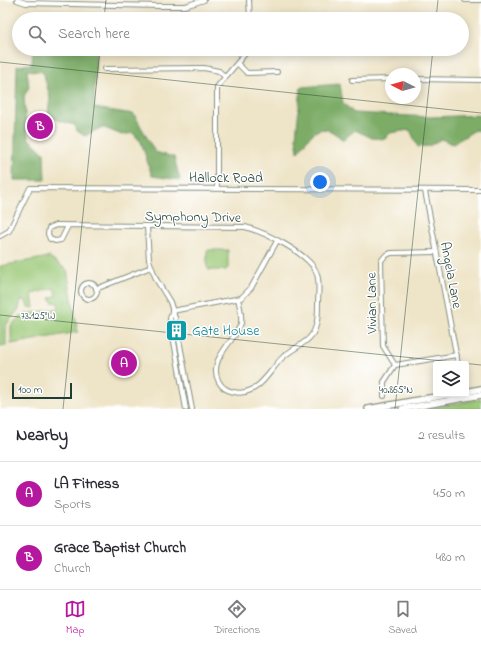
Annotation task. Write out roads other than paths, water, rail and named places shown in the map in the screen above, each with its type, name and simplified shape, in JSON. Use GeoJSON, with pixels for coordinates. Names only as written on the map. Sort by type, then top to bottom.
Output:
{"type":"FeatureCollection","features":[{"type":"Feature","properties":{"kind":"main road"},"geometry":{"type":"LineString","coordinates":[[469,391],[481,389]]}},
{"type":"Feature","properties":{"kind":"main road"},"geometry":{"type":"LineString","coordinates":[[402,409],[481,395]]}},
{"type":"Feature","properties":{"kind":"main road"},"geometry":{"type":"LineString","coordinates":[[368,409],[435,397]]}},
{"type":"Feature","properties":{"kind":"street"},"geometry":{"type":"LineString","coordinates":[[17,0],[26,3],[160,6],[185,6],[204,0]]}},
{"type":"Feature","properties":{"kind":"street"},"geometry":{"type":"LineString","coordinates":[[160,0],[160,6]]}},
{"type":"Feature","properties":{"kind":"street"},"geometry":{"type":"LineString","coordinates":[[248,0],[249,12]]}},
{"type":"Feature","properties":{"kind":"street"},"geometry":{"type":"LineString","coordinates":[[465,0],[481,0]]}},
{"type":"Feature","properties":{"kind":"street"},"geometry":{"type":"LineString","coordinates":[[217,188],[217,87],[244,56]]}},
{"type":"Feature","properties":{"kind":"street"},"geometry":{"type":"LineString","coordinates":[[238,64],[247,73],[277,72]]}},
{"type":"Feature","properties":{"kind":"street"},"geometry":{"type":"LineString","coordinates":[[105,69],[204,68],[218,71],[225,76]]}},
{"type":"Feature","properties":{"kind":"street"},"geometry":{"type":"LineString","coordinates":[[352,80],[385,79]]}},
{"type":"Feature","properties":{"kind":"street"},"geometry":{"type":"LineString","coordinates":[[421,79],[481,80]]}},
{"type":"Feature","properties":{"kind":"street","name":"Hallock Road"},"geometry":{"type":"LineString","coordinates":[[0,236],[9,231],[30,188],[217,188],[425,191],[481,190]]}},
{"type":"Feature","properties":{"kind":"street","name":"Angela Lane"},"geometry":{"type":"LineString","coordinates":[[425,191],[457,361]]}},
{"type":"Feature","properties":{"kind":"street","name":"Symphony Drive"},"geometry":{"type":"LineString","coordinates":[[68,226],[61,240],[55,241],[50,239],[48,234],[49,228],[56,226],[68,226],[147,227],[246,227],[257,230],[312,263],[317,274],[318,317],[315,330],[311,337],[285,355],[252,390],[241,393],[225,389],[218,382],[216,373],[218,358],[240,324],[242,313],[238,299]]}},
{"type":"Feature","properties":{"kind":"street"},"geometry":{"type":"LineString","coordinates":[[147,227],[149,260],[156,279],[170,302],[175,318],[192,409]]}},
{"type":"Feature","properties":{"kind":"street"},"geometry":{"type":"LineString","coordinates":[[172,311],[238,299],[251,288],[277,241]]}},
{"type":"Feature","properties":{"kind":"street","name":"Vivian Lane"},"geometry":{"type":"LineString","coordinates":[[395,365],[383,346],[381,262],[385,256],[391,253],[436,252]]}},
{"type":"Feature","properties":{"kind":"street"},"geometry":{"type":"LineString","coordinates":[[96,289],[152,267]]}},
{"type":"Feature","properties":{"kind":"street"},"geometry":{"type":"LineString","coordinates":[[172,311],[170,319],[186,409]]}},
{"type":"Feature","properties":{"kind":"street"},"geometry":{"type":"LineString","coordinates":[[384,396],[386,377],[395,365],[456,355]]}},
{"type":"Feature","properties":{"kind":"place","name":"Grace Baptist Church"},"geometry":{"type":"Point","coordinates":[40,126]}},
{"type":"Feature","properties":{"kind":"place","name":"Gate House"},"geometry":{"type":"Point","coordinates":[176,330]}},
{"type":"Feature","properties":{"kind":"place","name":"LA Fitness"},"geometry":{"type":"Point","coordinates":[124,363]}}]}
